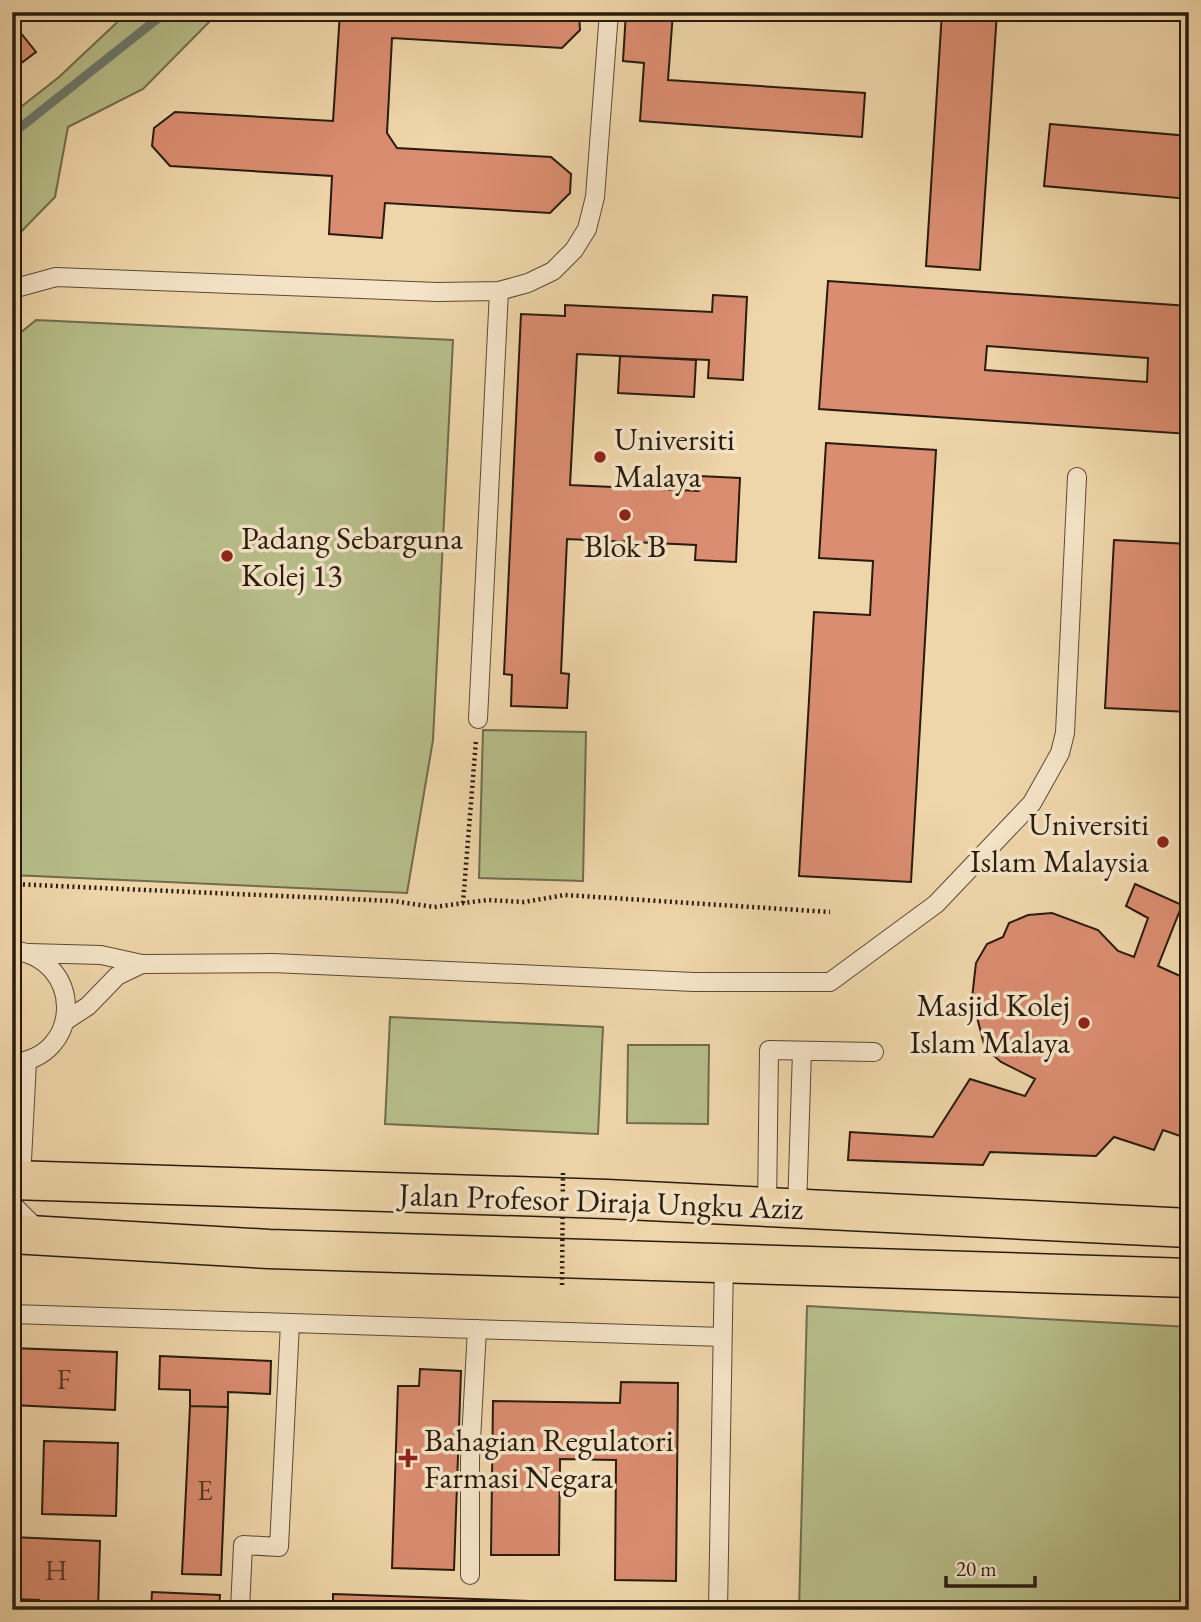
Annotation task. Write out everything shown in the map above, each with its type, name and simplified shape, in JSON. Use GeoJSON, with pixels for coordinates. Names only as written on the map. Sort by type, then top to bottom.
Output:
{"type":"FeatureCollection","features":[{"type":"Feature","properties":{"kind":"main road","name":"Jalan Profesor Diraja Ungku Aziz"},"geometry":{"type":"LineString","coordinates":[[15,1188],[782,1208],[1189,1227]]}},
{"type":"Feature","properties":{"kind":"main road","name":"Jalan Profesor Diraja Ungku Aziz"},"geometry":{"type":"LineString","coordinates":[[29,1234],[269,1249],[1189,1278]]}},
{"type":"Feature","properties":{"kind":"main road"},"geometry":{"type":"LineString","coordinates":[[912,1268],[1134,1297],[1189,1300]]}},
{"type":"Feature","properties":{"kind":"lane"},"geometry":{"type":"LineString","coordinates":[[12,289],[56,277],[437,292],[499,291],[528,283],[553,271],[574,250],[587,229],[595,197],[609,12]]}},
{"type":"Feature","properties":{"kind":"lane"},"geometry":{"type":"LineString","coordinates":[[478,719],[499,291]]}},
{"type":"Feature","properties":{"kind":"lane"},"geometry":{"type":"LineString","coordinates":[[21,952],[101,955],[142,964],[273,963],[695,982],[830,982],[936,904],[1032,803],[1060,753],[1065,733],[1077,477]]}},
{"type":"Feature","properties":{"kind":"lane"},"geometry":{"type":"LineString","coordinates":[[21,952],[44,961],[64,988],[65,1021],[57,1038],[44,1052],[20,1062],[15,1188],[29,1234]]}},
{"type":"Feature","properties":{"kind":"lane"},"geometry":{"type":"LineString","coordinates":[[65,1021],[88,1006],[117,976],[142,964]]}},
{"type":"Feature","properties":{"kind":"lane"},"geometry":{"type":"LineString","coordinates":[[782,1208],[769,1050],[874,1052]]}},
{"type":"Feature","properties":{"kind":"lane"},"geometry":{"type":"LineString","coordinates":[[782,1208],[802,1051]]}},
{"type":"Feature","properties":{"kind":"lane"},"geometry":{"type":"LineString","coordinates":[[718,1610],[724,1262]]}},
{"type":"Feature","properties":{"kind":"lane"},"geometry":{"type":"LineString","coordinates":[[12,1314],[722,1337]]}},
{"type":"Feature","properties":{"kind":"lane"},"geometry":{"type":"LineString","coordinates":[[240,1610],[243,1545],[279,1547],[290,1323]]}},
{"type":"Feature","properties":{"kind":"lane"},"geometry":{"type":"LineString","coordinates":[[470,1575],[470,1459],[477,1329]]}},
{"type":"Feature","properties":{"kind":"path"},"geometry":{"type":"LineString","coordinates":[[463,903],[478,719]]}},
{"type":"Feature","properties":{"kind":"path"},"geometry":{"type":"LineString","coordinates":[[12,884],[393,901],[434,907],[487,900],[524,902],[565,895],[830,912]]}},
{"type":"Feature","properties":{"kind":"path"},"geometry":{"type":"LineString","coordinates":[[562,1285],[563,1170]]}},
{"type":"Feature","properties":{"kind":"green space"},"geometry":{"type":"Polygon","coordinates":[[[128,12],[219,12],[143,89],[68,127],[55,197],[12,241],[12,114],[59,77],[128,12]]]}},
{"type":"Feature","properties":{"kind":"green space","name":"Padang Sebarguna Kolej 13"},"geometry":{"type":"Polygon","coordinates":[[[36,320],[453,340],[433,740],[407,893],[12,875],[12,371],[14,338],[36,320]]]}},
{"type":"Feature","properties":{"kind":"green space"},"geometry":{"type":"Polygon","coordinates":[[[483,730],[586,732],[583,881],[479,878],[483,730]]]}},
{"type":"Feature","properties":{"kind":"green space"},"geometry":{"type":"Polygon","coordinates":[[[390,1017],[603,1027],[598,1134],[385,1124],[390,1017]]]}},
{"type":"Feature","properties":{"kind":"green space"},"geometry":{"type":"Polygon","coordinates":[[[628,1045],[709,1045],[708,1124],[627,1123],[628,1045]]]}},
{"type":"Feature","properties":{"kind":"green space"},"geometry":{"type":"Polygon","coordinates":[[[807,1306],[1189,1327],[1189,1610],[799,1610],[807,1306]]]}},
{"type":"Feature","properties":{"kind":"building"},"geometry":{"type":"Polygon","coordinates":[[[340,12],[579,12],[580,30],[562,48],[392,38],[387,133],[397,148],[551,157],[571,174],[570,193],[550,213],[385,203],[382,238],[329,234],[332,176],[170,166],[152,146],[154,128],[175,112],[333,121],[340,12]]]}},
{"type":"Feature","properties":{"kind":"building"},"geometry":{"type":"Polygon","coordinates":[[[626,12],[673,12],[668,80],[865,93],[862,137],[640,121],[644,63],[623,61],[626,12]]]}},
{"type":"Feature","properties":{"kind":"building"},"geometry":{"type":"Polygon","coordinates":[[[942,12],[997,12],[980,270],[926,266],[942,12]]]}},
{"type":"Feature","properties":{"kind":"building"},"geometry":{"type":"Polygon","coordinates":[[[12,22],[36,52],[12,70],[12,22]]]}},
{"type":"Feature","properties":{"kind":"building"},"geometry":{"type":"Polygon","coordinates":[[[1050,124],[1189,136],[1189,199],[1044,186],[1050,124]]]}},
{"type":"Feature","properties":{"kind":"building"},"geometry":{"type":"Polygon","coordinates":[[[828,281],[1189,306],[1189,434],[819,409],[828,281]],[[987,346],[985,370],[1147,382],[1148,358],[987,346]]]}},
{"type":"Feature","properties":{"kind":"building","name":"Blok B"},"geometry":{"type":"Polygon","coordinates":[[[713,295],[747,297],[743,380],[708,378],[709,360],[577,354],[570,485],[699,491],[700,476],[740,478],[736,562],[695,560],[696,545],[567,539],[561,673],[569,674],[567,708],[511,706],[512,675],[504,674],[521,314],[565,316],[565,305],[712,312],[713,295]]]}},
{"type":"Feature","properties":{"kind":"building"},"geometry":{"type":"Polygon","coordinates":[[[620,356],[696,360],[694,397],[618,393],[620,356]]]}},
{"type":"Feature","properties":{"kind":"building"},"geometry":{"type":"Polygon","coordinates":[[[826,443],[936,450],[911,882],[799,876],[814,612],[870,615],[873,561],[819,558],[826,443]]]}},
{"type":"Feature","properties":{"kind":"building"},"geometry":{"type":"Polygon","coordinates":[[[1114,540],[1189,544],[1189,712],[1105,708],[1114,540]]]}},
{"type":"Feature","properties":{"kind":"building","name":"Masjid Kolej Islam Malaya"},"geometry":{"type":"Polygon","coordinates":[[[1135,884],[1182,905],[1158,966],[1189,980],[1189,1139],[1163,1130],[1154,1150],[1114,1137],[1096,1156],[990,1152],[983,1165],[848,1160],[850,1132],[933,1137],[970,1079],[1025,1096],[1035,1079],[1001,1062],[985,1048],[972,998],[976,963],[987,944],[1003,937],[1009,923],[1028,915],[1052,913],[1098,930],[1118,951],[1134,957],[1148,918],[1126,906],[1135,884]]]}},
{"type":"Feature","properties":{"kind":"building"},"geometry":{"type":"Polygon","coordinates":[[[12,1348],[117,1352],[115,1410],[12,1405],[12,1348]]]}},
{"type":"Feature","properties":{"kind":"building"},"geometry":{"type":"Polygon","coordinates":[[[160,1356],[271,1361],[270,1394],[228,1392],[228,1407],[190,1406],[190,1390],[159,1389],[160,1356]]]}},
{"type":"Feature","properties":{"kind":"building"},"geometry":{"type":"Polygon","coordinates":[[[420,1369],[461,1371],[454,1570],[392,1568],[398,1386],[419,1386],[420,1369]]]}},
{"type":"Feature","properties":{"kind":"building"},"geometry":{"type":"Polygon","coordinates":[[[621,1382],[678,1383],[676,1581],[615,1580],[616,1460],[560,1459],[559,1555],[491,1555],[493,1401],[620,1403],[621,1382]]]}},
{"type":"Feature","properties":{"kind":"building"},"geometry":{"type":"Polygon","coordinates":[[[190,1406],[228,1407],[221,1575],[182,1574],[190,1406]]]}},
{"type":"Feature","properties":{"kind":"building"},"geometry":{"type":"Polygon","coordinates":[[[44,1441],[118,1443],[116,1516],[42,1514],[44,1441]]]}},
{"type":"Feature","properties":{"kind":"building"},"geometry":{"type":"Polygon","coordinates":[[[12,1537],[100,1541],[98,1610],[39,1610],[39,1600],[12,1599],[12,1537]]]}},
{"type":"Feature","properties":{"kind":"building"},"geometry":{"type":"Polygon","coordinates":[[[152,1592],[220,1595],[219,1610],[151,1610],[152,1592]]]}},
{"type":"Feature","properties":{"kind":"building"},"geometry":{"type":"Polygon","coordinates":[[[333,1594],[675,1606],[675,1610],[333,1610],[333,1594]]]}},
{"type":"Feature","properties":{"kind":"waterway"},"geometry":{"type":"LineString","coordinates":[[12,134],[166,12]]}},
{"type":"Feature","properties":{"kind":"place","name":"Universiti Malaya"},"geometry":{"type":"Point","coordinates":[600,457]}},
{"type":"Feature","properties":{"kind":"place","name":"Blok B"},"geometry":{"type":"Point","coordinates":[625,515]}},
{"type":"Feature","properties":{"kind":"place","name":"Padang Sebarguna Kolej 13"},"geometry":{"type":"Point","coordinates":[227,556]}},
{"type":"Feature","properties":{"kind":"place","name":"Universiti Islam Malaysia"},"geometry":{"type":"Point","coordinates":[1163,842]}},
{"type":"Feature","properties":{"kind":"place","name":"Masjid Kolej Islam Malaya"},"geometry":{"type":"Point","coordinates":[1084,1023]}},
{"type":"Feature","properties":{"kind":"place","name":"Bahagian Regulatori Farmasi Negara"},"geometry":{"type":"Point","coordinates":[408,1458]}}]}
